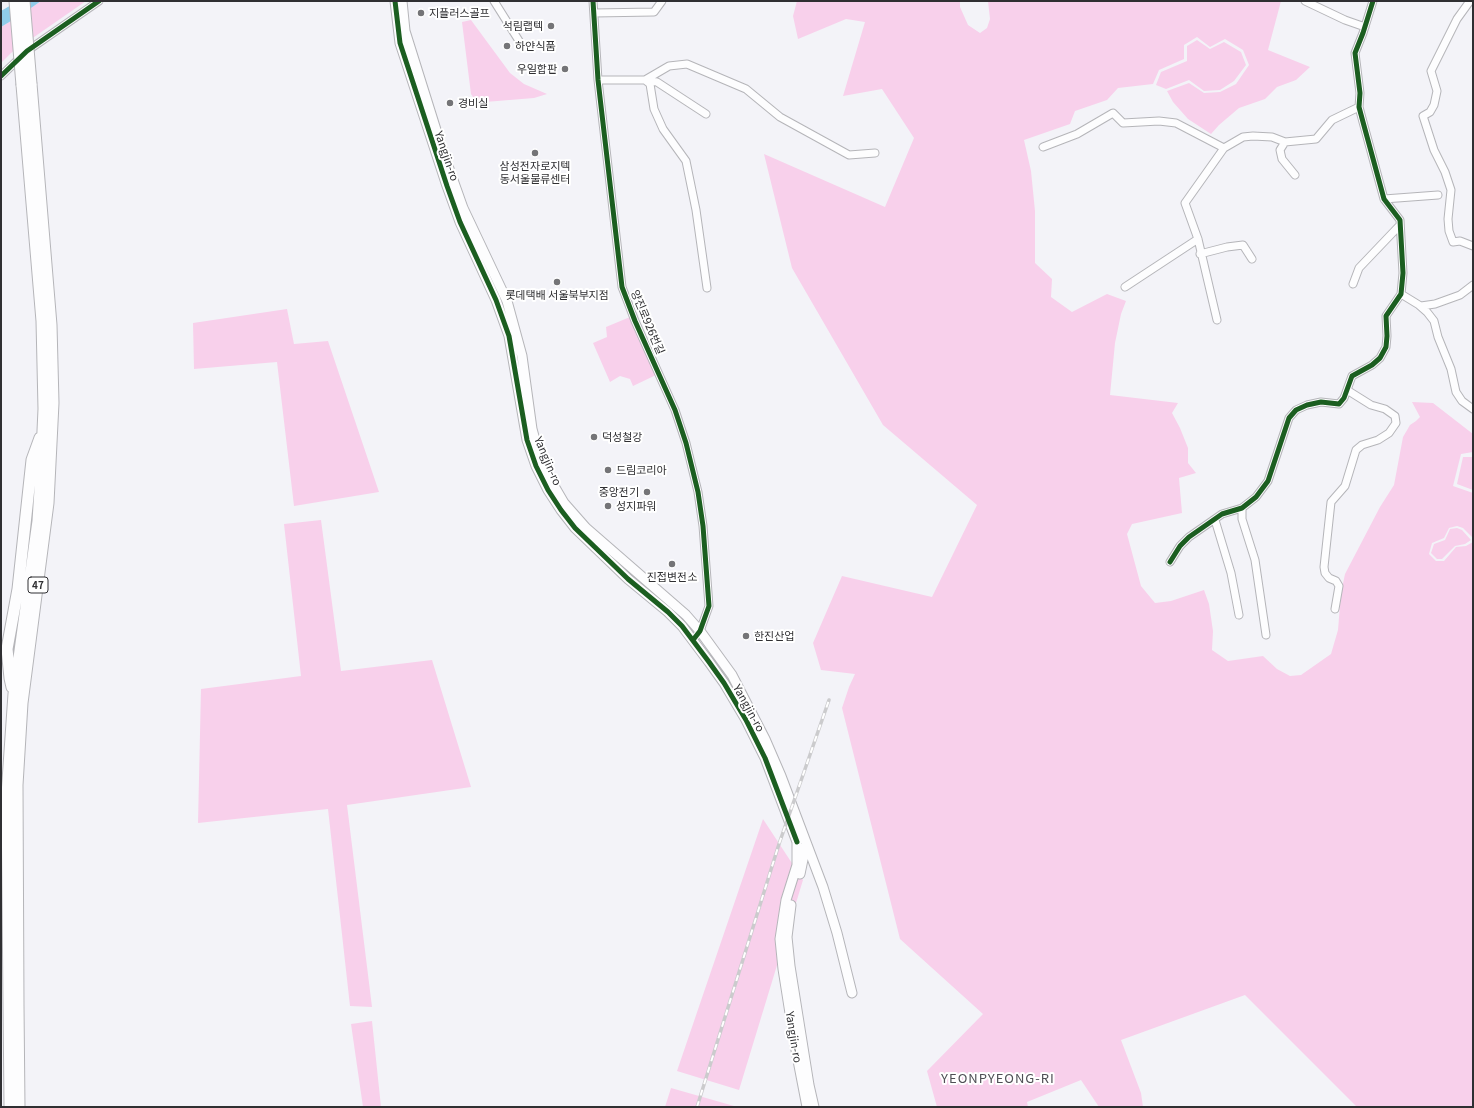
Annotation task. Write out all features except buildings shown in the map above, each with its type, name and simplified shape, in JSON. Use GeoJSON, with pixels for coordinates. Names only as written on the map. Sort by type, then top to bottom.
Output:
{"type":"FeatureCollection","features":[{"type":"Feature","properties":{"kind":"highway","name":"47"},"geometry":{"type":"LineString","coordinates":[[10,1107],[14,1086],[17,785],[22,703],[48,503],[53,403],[51,325],[27,85],[15,1]]}},
{"type":"Feature","properties":{"kind":"highway","name":"47"},"geometry":{"type":"LineString","coordinates":[[19,1107],[14,1086],[7,795],[14,694],[38,521],[44,426],[42,321],[27,85],[24,1]]}},
{"type":"Feature","properties":{"kind":"main road","name":"Yangjin-ro"},"geometry":{"type":"LineString","coordinates":[[395,1],[400,43],[440,166],[460,222],[496,300],[509,336],[527,440],[536,466],[554,500],[575,528],[628,579],[668,612],[682,626],[724,683],[746,720],[765,758],[798,842],[796,865],[786,900],[780,939],[783,969],[795,1045],[807,1107]]}},
{"type":"Feature","properties":{"kind":"main road","name":"Yangjin-ro"},"geometry":{"type":"LineString","coordinates":[[402,1],[405,31],[442,149],[463,208],[507,301],[522,356],[532,429],[539,454],[550,479],[564,503],[586,528],[686,615],[700,631],[732,675],[765,739],[781,776],[823,886],[835,926],[852,994]]}},
{"type":"Feature","properties":{"kind":"main road","name":"Yangjin-ro"},"geometry":{"type":"LineString","coordinates":[[806,844],[801,870],[792,898],[787,937],[802,1043],[814,1107]]}},
{"type":"Feature","properties":{"kind":"street"},"geometry":{"type":"LineString","coordinates":[[1,76],[27,51],[99,1]]}},
{"type":"Feature","properties":{"kind":"street"},"geometry":{"type":"LineString","coordinates":[[494,1],[521,44]]}},
{"type":"Feature","properties":{"kind":"street","name":"양진로926번길"},"geometry":{"type":"LineString","coordinates":[[593,1],[598,80],[622,287],[635,322],[675,410],[686,443],[698,492],[703,526],[709,606],[700,631],[693,640]]}},
{"type":"Feature","properties":{"kind":"street"},"geometry":{"type":"LineString","coordinates":[[594,13],[654,12],[662,1]]}},
{"type":"Feature","properties":{"kind":"street"},"geometry":{"type":"LineString","coordinates":[[1305,1],[1345,20],[1365,26]]}},
{"type":"Feature","properties":{"kind":"street"},"geometry":{"type":"LineString","coordinates":[[1170,562],[1180,546],[1189,537],[1222,514],[1242,508],[1256,496],[1268,481],[1289,418],[1296,410],[1307,405],[1321,402],[1339,404],[1344,398],[1352,376],[1372,365],[1380,358],[1386,346],[1386,316],[1401,294],[1402,273],[1400,220],[1384,199],[1359,106],[1360,93],[1355,53],[1373,1]]}},
{"type":"Feature","properties":{"kind":"street"},"geometry":{"type":"LineString","coordinates":[[1470,1],[1457,19],[1431,71],[1437,91],[1434,105],[1430,112],[1423,116],[1434,150],[1445,172],[1451,190],[1448,219],[1449,232],[1453,242],[1460,241],[1473,246]]}},
{"type":"Feature","properties":{"kind":"street"},"geometry":{"type":"LineString","coordinates":[[645,80],[669,66],[687,64],[746,88],[780,117],[849,155],[875,153]]}},
{"type":"Feature","properties":{"kind":"street"},"geometry":{"type":"LineString","coordinates":[[598,80],[645,80],[657,82],[706,114]]}},
{"type":"Feature","properties":{"kind":"street"},"geometry":{"type":"LineString","coordinates":[[645,80],[650,84],[654,109],[663,129],[686,161],[696,210],[707,288]]}},
{"type":"Feature","properties":{"kind":"street"},"geometry":{"type":"LineString","coordinates":[[1217,320],[1200,254],[1198,239],[1186,203],[1224,148],[1243,137],[1272,137],[1285,142],[1316,139],[1332,120],[1359,106]]}},
{"type":"Feature","properties":{"kind":"street"},"geometry":{"type":"LineString","coordinates":[[1043,147],[1077,134],[1113,113],[1122,123],[1159,121],[1176,123],[1224,148]]}},
{"type":"Feature","properties":{"kind":"street"},"geometry":{"type":"LineString","coordinates":[[1285,142],[1280,150],[1282,159],[1295,175]]}},
{"type":"Feature","properties":{"kind":"street"},"geometry":{"type":"LineString","coordinates":[[1384,199],[1438,195]]}},
{"type":"Feature","properties":{"kind":"street"},"geometry":{"type":"LineString","coordinates":[[1353,284],[1359,268],[1400,225]]}},
{"type":"Feature","properties":{"kind":"street"},"geometry":{"type":"LineString","coordinates":[[1125,287],[1198,239]]}},
{"type":"Feature","properties":{"kind":"street"},"geometry":{"type":"LineString","coordinates":[[1200,254],[1226,247],[1243,246],[1252,259]]}},
{"type":"Feature","properties":{"kind":"street"},"geometry":{"type":"LineString","coordinates":[[1421,306],[1435,304],[1460,295],[1473,285]]}},
{"type":"Feature","properties":{"kind":"street"},"geometry":{"type":"LineString","coordinates":[[1401,294],[1421,306],[1434,321],[1438,336],[1451,369],[1456,392],[1462,401],[1473,409]]}},
{"type":"Feature","properties":{"kind":"street"},"geometry":{"type":"LineString","coordinates":[[1335,609],[1339,586],[1336,581],[1329,578],[1324,567],[1331,502],[1345,486],[1356,450],[1362,445],[1378,440],[1389,432],[1396,423],[1395,416],[1385,409],[1371,405],[1347,390]]}},
{"type":"Feature","properties":{"kind":"street"},"geometry":{"type":"LineString","coordinates":[[1242,508],[1242,519],[1255,560],[1266,636]]}},
{"type":"Feature","properties":{"kind":"street"},"geometry":{"type":"LineString","coordinates":[[1215,520],[1231,573],[1239,615]]}},
{"type":"Feature","properties":{"kind":"shaded area"},"geometry":{"type":"Polygon","coordinates":[[[41,1],[86,1],[11,53],[1,63],[1,27],[41,1]]]}},
{"type":"Feature","properties":{"kind":"shaded area"},"geometry":{"type":"Polygon","coordinates":[[[797,1],[960,1],[960,7],[968,25],[980,33],[987,28],[990,19],[988,1],[1281,1],[1268,50],[1310,67],[1296,80],[1277,87],[1265,99],[1239,108],[1211,134],[1188,119],[1173,102],[1167,91],[1189,83],[1204,93],[1220,92],[1236,84],[1249,65],[1243,50],[1225,39],[1210,47],[1197,37],[1184,45],[1184,59],[1159,70],[1153,84],[1118,88],[1107,100],[1075,111],[1070,124],[1024,140],[1031,171],[1035,211],[1035,263],[1052,279],[1051,297],[1072,312],[1107,294],[1126,301],[1121,314],[1115,343],[1110,395],[1178,403],[1172,413],[1188,448],[1188,463],[1196,473],[1179,478],[1182,513],[1132,524],[1127,534],[1141,586],[1155,603],[1171,601],[1204,590],[1209,604],[1213,631],[1212,650],[1228,661],[1263,656],[1277,669],[1290,676],[1301,675],[1331,654],[1338,630],[1341,593],[1345,574],[1380,507],[1394,485],[1403,437],[1410,425],[1420,417],[1412,402],[1433,403],[1473,434],[1473,452],[1461,454],[1453,486],[1473,493],[1473,538],[1463,528],[1457,526],[1449,528],[1444,538],[1432,543],[1429,554],[1436,561],[1444,561],[1456,547],[1466,546],[1473,542],[1473,1107],[1357,1107],[1245,995],[1121,1040],[1141,1093],[1143,1107],[1099,1107],[1081,1080],[1027,1102],[1028,1107],[937,1107],[927,1071],[983,1014],[900,939],[842,708],[855,674],[821,670],[813,643],[842,576],[932,597],[977,505],[883,425],[792,268],[764,154],[885,207],[914,138],[882,89],[843,96],[865,22],[846,19],[798,39],[793,16],[797,1]]]}},
{"type":"Feature","properties":{"kind":"shaded area"},"geometry":{"type":"Polygon","coordinates":[[[471,20],[510,73],[524,84],[547,94],[534,98],[485,102],[475,100],[471,94],[462,22],[471,20]]]}},
{"type":"Feature","properties":{"kind":"shaded area"},"geometry":{"type":"Polygon","coordinates":[[[1197,40],[1210,49],[1224,42],[1241,52],[1246,65],[1234,81],[1220,90],[1204,91],[1189,80],[1166,89],[1156,85],[1161,72],[1187,61],[1187,46],[1197,40]]]}},
{"type":"Feature","properties":{"kind":"shaded area"},"geometry":{"type":"Polygon","coordinates":[[[287,309],[294,344],[328,341],[379,492],[294,506],[277,362],[194,369],[193,323],[287,309]]]}},
{"type":"Feature","properties":{"kind":"shaded area"},"geometry":{"type":"Polygon","coordinates":[[[630,317],[656,375],[633,386],[630,379],[620,376],[610,382],[593,343],[607,337],[606,327],[630,317]]]}},
{"type":"Feature","properties":{"kind":"shaded area"},"geometry":{"type":"Polygon","coordinates":[[[1463,457],[1473,457],[1473,490],[1457,484],[1463,457]]]}},
{"type":"Feature","properties":{"kind":"shaded area"},"geometry":{"type":"Polygon","coordinates":[[[321,520],[341,671],[432,660],[471,787],[347,805],[372,1007],[350,1006],[328,809],[198,823],[201,689],[301,676],[284,524],[321,520]]]}},
{"type":"Feature","properties":{"kind":"shaded area"},"geometry":{"type":"Polygon","coordinates":[[[1457,528],[1462,530],[1471,540],[1465,544],[1455,546],[1442,559],[1437,559],[1431,553],[1434,544],[1445,540],[1450,529],[1457,528]]]}},
{"type":"Feature","properties":{"kind":"shaded area"},"geometry":{"type":"Polygon","coordinates":[[[763,819],[803,880],[739,1090],[677,1071],[763,819]]]}},
{"type":"Feature","properties":{"kind":"shaded area"},"geometry":{"type":"Polygon","coordinates":[[[372,1021],[381,1107],[363,1107],[351,1024],[372,1021]]]}},
{"type":"Feature","properties":{"kind":"shaded area"},"geometry":{"type":"Polygon","coordinates":[[[671,1088],[734,1106],[665,1107],[671,1088]]]}},
{"type":"Feature","properties":{"kind":"water"},"geometry":{"type":"Polygon","coordinates":[[[18,1],[41,1],[1,27],[1,11],[18,1]]]}},
{"type":"Feature","properties":{"kind":"railway"},"geometry":{"type":"LineString","coordinates":[[697,1107],[779,844],[829,700]]}},
{"type":"Feature","properties":{"kind":"cycle path"},"geometry":{"type":"LineString","coordinates":[[1,76],[27,51],[99,1]]}},
{"type":"Feature","properties":{"kind":"cycle path"},"geometry":{"type":"LineString","coordinates":[[395,1],[400,43],[447,186],[460,222],[496,300],[509,336],[527,440],[536,466],[548,490],[575,528],[628,579],[668,612],[682,626],[724,683],[746,720],[765,758],[797,842]]}},
{"type":"Feature","properties":{"kind":"cycle path"},"geometry":{"type":"LineString","coordinates":[[593,1],[598,80],[622,287],[635,321],[675,410],[686,443],[698,492],[703,526],[709,606],[700,631],[693,640]]}},
{"type":"Feature","properties":{"kind":"cycle path"},"geometry":{"type":"LineString","coordinates":[[1170,562],[1180,546],[1189,537],[1222,514],[1242,508],[1256,497],[1268,481],[1289,418],[1296,410],[1307,405],[1321,402],[1339,404],[1344,398],[1352,376],[1372,365],[1380,358],[1386,347],[1386,316],[1401,294],[1403,273],[1400,220],[1384,199],[1363,122],[1359,107],[1360,93],[1355,53],[1373,1]]}},
{"type":"Feature","properties":{"kind":"place","name":"지플러스골프"},"geometry":{"type":"Point","coordinates":[421,13]}},
{"type":"Feature","properties":{"kind":"place","name":"석림랩텍"},"geometry":{"type":"Point","coordinates":[551,26]}},
{"type":"Feature","properties":{"kind":"place","name":"하얀식품"},"geometry":{"type":"Point","coordinates":[507,46]}},
{"type":"Feature","properties":{"kind":"place","name":"우일합판"},"geometry":{"type":"Point","coordinates":[565,69]}},
{"type":"Feature","properties":{"kind":"place","name":"경비실"},"geometry":{"type":"Point","coordinates":[450,103]}},
{"type":"Feature","properties":{"kind":"place","name":"삼성전자로지텍 동서울물류센터"},"geometry":{"type":"Point","coordinates":[535,153]}},
{"type":"Feature","properties":{"kind":"place","name":"롯데택배 서울북부지점"},"geometry":{"type":"Point","coordinates":[557,282]}},
{"type":"Feature","properties":{"kind":"place","name":"덕성철강"},"geometry":{"type":"Point","coordinates":[594,437]}},
{"type":"Feature","properties":{"kind":"place","name":"드림코리아"},"geometry":{"type":"Point","coordinates":[608,470]}},
{"type":"Feature","properties":{"kind":"place","name":"중앙전기"},"geometry":{"type":"Point","coordinates":[647,492]}},
{"type":"Feature","properties":{"kind":"place","name":"성지파워"},"geometry":{"type":"Point","coordinates":[608,506]}},
{"type":"Feature","properties":{"kind":"place","name":"진접변전소"},"geometry":{"type":"Point","coordinates":[672,564]}},
{"type":"Feature","properties":{"kind":"place","name":"한진산업"},"geometry":{"type":"Point","coordinates":[746,636]}},
{"type":"Feature","properties":{"kind":"district","name":"YEONPYEONG-RI"},"geometry":{"type":"Point","coordinates":[998,1078]}}]}
